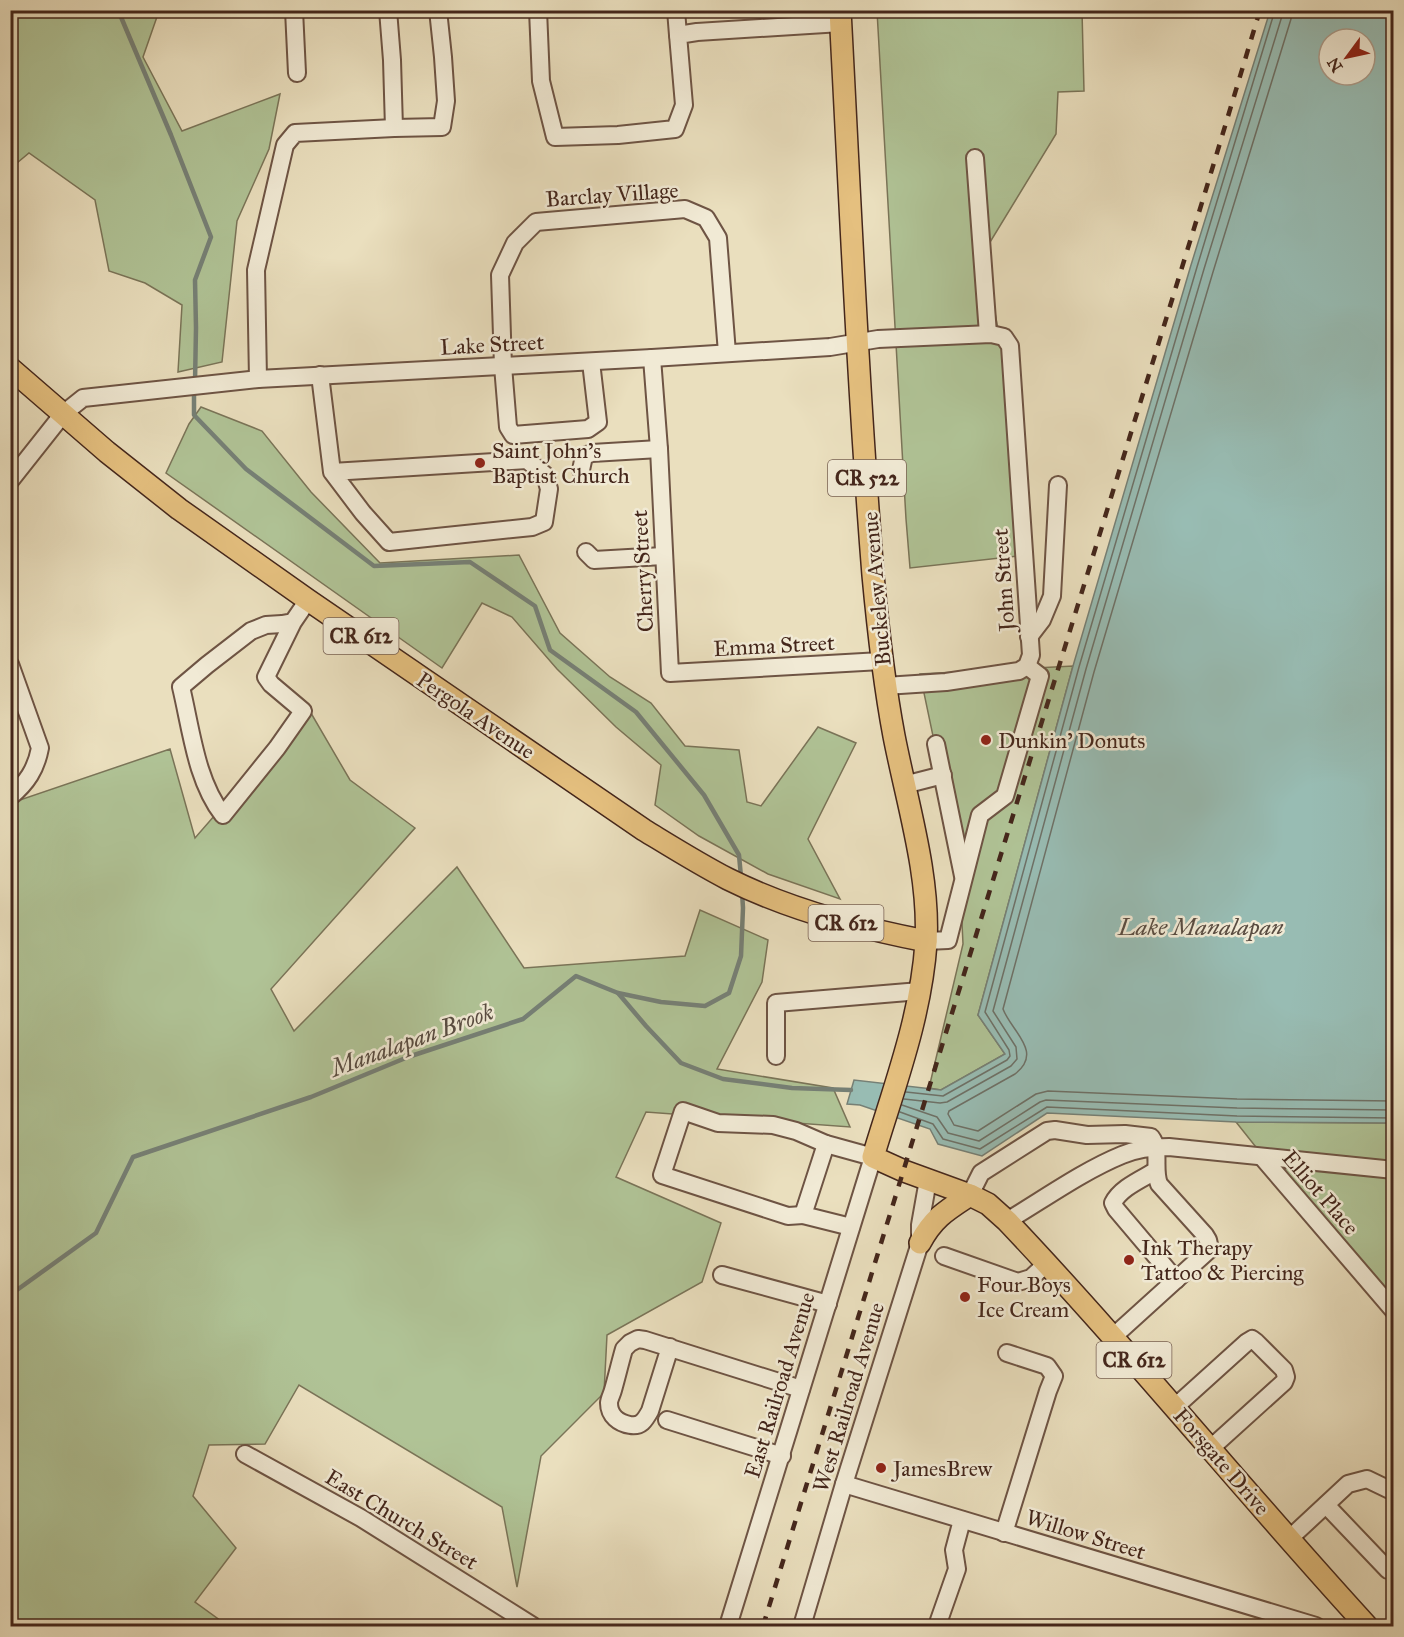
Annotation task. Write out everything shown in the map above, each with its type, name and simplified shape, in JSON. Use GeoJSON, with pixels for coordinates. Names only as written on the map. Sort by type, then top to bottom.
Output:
{"type":"FeatureCollection","features":[{"type":"Feature","properties":{"kind":"main road","name":"Buckelew Avenue"},"geometry":{"type":"LineString","coordinates":[[840,17],[872,562],[881,661],[925,897],[926,941],[920,991],[909,1039],[873,1157]]}},
{"type":"Feature","properties":{"kind":"main road","name":"Pergola Avenue"},"geometry":{"type":"LineString","coordinates":[[10,368],[107,452],[179,509],[644,830],[729,879],[769,897],[868,929],[926,941]]}},
{"type":"Feature","properties":{"kind":"main road","name":"Forsgate Drive"},"geometry":{"type":"LineString","coordinates":[[873,1157],[970,1195],[988,1204],[1007,1221],[1114,1336],[1367,1626]]}},
{"type":"Feature","properties":{"kind":"main road"},"geometry":{"type":"LineString","coordinates":[[920,1243],[928,1228],[940,1215],[970,1195]]}},
{"type":"Feature","properties":{"kind":"street"},"geometry":{"type":"LineString","coordinates":[[294,10],[297,73]]}},
{"type":"Feature","properties":{"kind":"street"},"geometry":{"type":"LineString","coordinates":[[388,10],[394,128]]}},
{"type":"Feature","properties":{"kind":"street"},"geometry":{"type":"LineString","coordinates":[[258,379],[256,270],[285,145],[296,133],[442,127],[446,101],[438,10]]}},
{"type":"Feature","properties":{"kind":"street"},"geometry":{"type":"LineString","coordinates":[[538,10],[541,81],[555,137],[618,135],[675,129],[684,105],[676,10]]}},
{"type":"Feature","properties":{"kind":"street"},"geometry":{"type":"LineString","coordinates":[[678,35],[840,17]]}},
{"type":"Feature","properties":{"kind":"street"},"geometry":{"type":"LineString","coordinates":[[975,158],[988,334]]}},
{"type":"Feature","properties":{"kind":"street","name":"Barclay Village"},"geometry":{"type":"LineString","coordinates":[[591,362],[597,422],[588,429],[513,435],[508,427],[502,366],[500,275],[515,243],[536,222],[685,209],[706,218],[718,238],[727,353]]}},
{"type":"Feature","properties":{"kind":"street","name":"Lake Street"},"geometry":{"type":"LineString","coordinates":[[10,482],[63,414],[83,398],[258,379],[591,362],[830,347],[878,339],[988,334]]}},
{"type":"Feature","properties":{"kind":"street","name":"John Street"},"geometry":{"type":"LineString","coordinates":[[988,334],[1004,337],[1010,346],[1030,655],[1027,666]]}},
{"type":"Feature","properties":{"kind":"street","name":"Cherry Street"},"geometry":{"type":"LineString","coordinates":[[652,358],[670,673]]}},
{"type":"Feature","properties":{"kind":"street"},"geometry":{"type":"LineString","coordinates":[[320,375],[332,472],[363,513],[389,542],[532,527],[544,522],[549,489],[545,475],[527,460],[332,472]]}},
{"type":"Feature","properties":{"kind":"street"},"geometry":{"type":"LineString","coordinates":[[581,470],[584,456],[592,453],[659,449]]}},
{"type":"Feature","properties":{"kind":"street"},"geometry":{"type":"LineString","coordinates":[[1029,637],[1042,620],[1052,596],[1058,485]]}},
{"type":"Feature","properties":{"kind":"street"},"geometry":{"type":"LineString","coordinates":[[586,552],[594,560],[663,556]]}},
{"type":"Feature","properties":{"kind":"street"},"geometry":{"type":"LineString","coordinates":[[293,622],[266,625],[251,631],[181,687],[200,770],[213,802],[223,815],[277,748],[303,711],[266,678],[293,622],[308,600]]}},
{"type":"Feature","properties":{"kind":"street","name":"Emma Street"},"geometry":{"type":"LineString","coordinates":[[670,673],[881,661]]}},
{"type":"Feature","properties":{"kind":"street"},"geometry":{"type":"LineString","coordinates":[[10,664],[40,748],[30,777],[10,797]]}},
{"type":"Feature","properties":{"kind":"street"},"geometry":{"type":"LineString","coordinates":[[885,687],[946,682],[1019,671],[1027,666],[1040,676],[1005,796],[980,815],[948,940],[926,941]]}},
{"type":"Feature","properties":{"kind":"street"},"geometry":{"type":"LineString","coordinates":[[936,744],[963,879]]}},
{"type":"Feature","properties":{"kind":"street"},"geometry":{"type":"LineString","coordinates":[[904,785],[943,775]]}},
{"type":"Feature","properties":{"kind":"street"},"geometry":{"type":"LineString","coordinates":[[776,1056],[776,1003],[920,991]]}},
{"type":"Feature","properties":{"kind":"street"},"geometry":{"type":"LineString","coordinates":[[851,1227],[802,1215],[788,1216],[662,1175],[682,1111],[718,1123],[773,1125],[796,1131],[826,1144],[873,1157]]}},
{"type":"Feature","properties":{"kind":"street"},"geometry":{"type":"LineString","coordinates":[[970,1195],[981,1173],[1047,1131],[1151,1137],[1156,1147],[1155,1171],[1159,1184],[1205,1235],[1210,1249],[1114,1336]]}},
{"type":"Feature","properties":{"kind":"street"},"geometry":{"type":"LineString","coordinates":[[802,1215],[826,1144]]}},
{"type":"Feature","properties":{"kind":"street"},"geometry":{"type":"LineString","coordinates":[[1007,1221],[1089,1171],[1124,1154],[1156,1147],[1394,1170]]}},
{"type":"Feature","properties":{"kind":"street","name":"East Railroad Avenue"},"geometry":{"type":"LineString","coordinates":[[728,1626],[873,1157]]}},
{"type":"Feature","properties":{"kind":"street","name":"Elliot Place"},"geometry":{"type":"LineString","coordinates":[[1262,1157],[1394,1311]]}},
{"type":"Feature","properties":{"kind":"street"},"geometry":{"type":"LineString","coordinates":[[1155,1171],[1126,1189],[1115,1198],[1113,1203],[1176,1280]]}},
{"type":"Feature","properties":{"kind":"street","name":"West Railroad Avenue"},"geometry":{"type":"LineString","coordinates":[[802,1626],[920,1243],[920,1225],[928,1180]]}},
{"type":"Feature","properties":{"kind":"street"},"geometry":{"type":"LineString","coordinates":[[944,1256],[1018,1282],[1031,1278],[1047,1263]]}},
{"type":"Feature","properties":{"kind":"street"},"geometry":{"type":"LineString","coordinates":[[722,1275],[828,1304]]}},
{"type":"Feature","properties":{"kind":"street"},"geometry":{"type":"LineString","coordinates":[[670,1347],[651,1411],[641,1425],[622,1424],[611,1413],[609,1403],[624,1349],[638,1339],[670,1347],[801,1389]]}},
{"type":"Feature","properties":{"kind":"street"},"geometry":{"type":"LineString","coordinates":[[1175,1407],[1252,1340],[1257,1342],[1284,1370],[1286,1377],[1284,1382],[1211,1449]]}},
{"type":"Feature","properties":{"kind":"street"},"geometry":{"type":"LineString","coordinates":[[1004,1533],[1054,1376],[1047,1366],[1007,1353]]}},
{"type":"Feature","properties":{"kind":"street"},"geometry":{"type":"LineString","coordinates":[[667,1420],[782,1456]]}},
{"type":"Feature","properties":{"kind":"street","name":"East Church Street"},"geometry":{"type":"LineString","coordinates":[[245,1454],[361,1518],[533,1626]]}},
{"type":"Feature","properties":{"kind":"street"},"geometry":{"type":"LineString","coordinates":[[1289,1539],[1348,1484],[1367,1479],[1394,1492]]}},
{"type":"Feature","properties":{"kind":"street","name":"Willow Street"},"geometry":{"type":"LineString","coordinates":[[844,1484],[1316,1626]]}},
{"type":"Feature","properties":{"kind":"street"},"geometry":{"type":"LineString","coordinates":[[1326,1505],[1388,1570],[1394,1569]]}},
{"type":"Feature","properties":{"kind":"street"},"geometry":{"type":"LineString","coordinates":[[937,1626],[957,1569],[954,1550],[962,1520]]}},
{"type":"Feature","properties":{"kind":"green space"},"geometry":{"type":"Polygon","coordinates":[[[11,10],[159,11],[143,57],[182,131],[280,94],[269,149],[237,221],[222,362],[178,372],[182,305],[145,283],[109,271],[95,200],[29,153],[11,168],[11,10]]]}},
{"type":"Feature","properties":{"kind":"green space"},"geometry":{"type":"Polygon","coordinates":[[[877,11],[1082,11],[1084,91],[1058,92],[1056,134],[984,252],[1016,429],[1026,555],[910,568],[877,11]]]}},
{"type":"Feature","properties":{"kind":"green space"},"geometry":{"type":"Polygon","coordinates":[[[201,407],[262,431],[311,492],[380,563],[519,555],[560,633],[610,677],[651,703],[685,746],[739,750],[747,802],[761,806],[818,727],[856,743],[808,839],[840,899],[768,874],[699,836],[655,805],[661,765],[616,727],[557,669],[512,617],[482,603],[442,668],[166,473],[189,424],[201,407]]]}},
{"type":"Feature","properties":{"kind":"green space"},"geometry":{"type":"Polygon","coordinates":[[[1073,666],[978,1015],[1005,1054],[941,1090],[929,1088],[963,944],[959,860],[920,674],[1073,666]]]}},
{"type":"Feature","properties":{"kind":"green space"},"geometry":{"type":"Polygon","coordinates":[[[308,708],[350,780],[415,828],[271,989],[294,1031],[457,867],[524,968],[685,956],[700,910],[768,940],[762,982],[717,1069],[833,1088],[850,1127],[646,1112],[616,1177],[721,1223],[702,1282],[607,1335],[604,1393],[541,1456],[517,1587],[502,1507],[299,1385],[265,1444],[209,1445],[193,1496],[236,1548],[195,1602],[228,1626],[11,1626],[11,803],[170,749],[195,838],[308,708]]]}},
{"type":"Feature","properties":{"kind":"green space"},"geometry":{"type":"Polygon","coordinates":[[[1236,1122],[1393,1123],[1393,1319],[1236,1122]]]}},
{"type":"Feature","properties":{"kind":"water","name":"Lake Manalapan"},"geometry":{"type":"Polygon","coordinates":[[[1270,11],[1393,11],[1393,1123],[1236,1122],[1047,1113],[982,1156],[938,1144],[930,1129],[860,1105],[847,1104],[854,1080],[941,1090],[1005,1054],[978,1015],[1073,666],[1191,265],[1270,11]]]}},
{"type":"Feature","properties":{"kind":"waterway"},"geometry":{"type":"LineString","coordinates":[[118,10],[211,237],[195,280],[195,382]]}},
{"type":"Feature","properties":{"kind":"waterway"},"geometry":{"type":"LineString","coordinates":[[194,390],[194,415],[246,469],[374,566],[470,562],[535,606],[550,650],[636,712],[704,795],[739,855],[741,877]]}},
{"type":"Feature","properties":{"kind":"waterway"},"geometry":{"type":"LineString","coordinates":[[618,993],[661,1002],[705,1006],[729,993],[741,956],[742,892]]}},
{"type":"Feature","properties":{"kind":"waterway","name":"Manalapan Brook"},"geometry":{"type":"LineString","coordinates":[[10,1295],[96,1233],[133,1157],[311,1097],[408,1057],[523,1019],[576,976],[618,993],[681,1063],[723,1079],[792,1088],[851,1090]]}},
{"type":"Feature","properties":{"kind":"railway"},"geometry":{"type":"LineString","coordinates":[[763,1626],[1260,10]]}},
{"type":"Feature","properties":{"kind":"place","name":"Saint John's Baptist Church"},"geometry":{"type":"Point","coordinates":[480,463]}},
{"type":"Feature","properties":{"kind":"place","name":"Dunkin' Donuts"},"geometry":{"type":"Point","coordinates":[986,740]}},
{"type":"Feature","properties":{"kind":"place","name":"Ink Therapy Tattoo & Piercing"},"geometry":{"type":"Point","coordinates":[1129,1260]}},
{"type":"Feature","properties":{"kind":"place","name":"Four Boys Ice Cream"},"geometry":{"type":"Point","coordinates":[965,1297]}},
{"type":"Feature","properties":{"kind":"place","name":"JamesBrew"},"geometry":{"type":"Point","coordinates":[881,1468]}}]}
